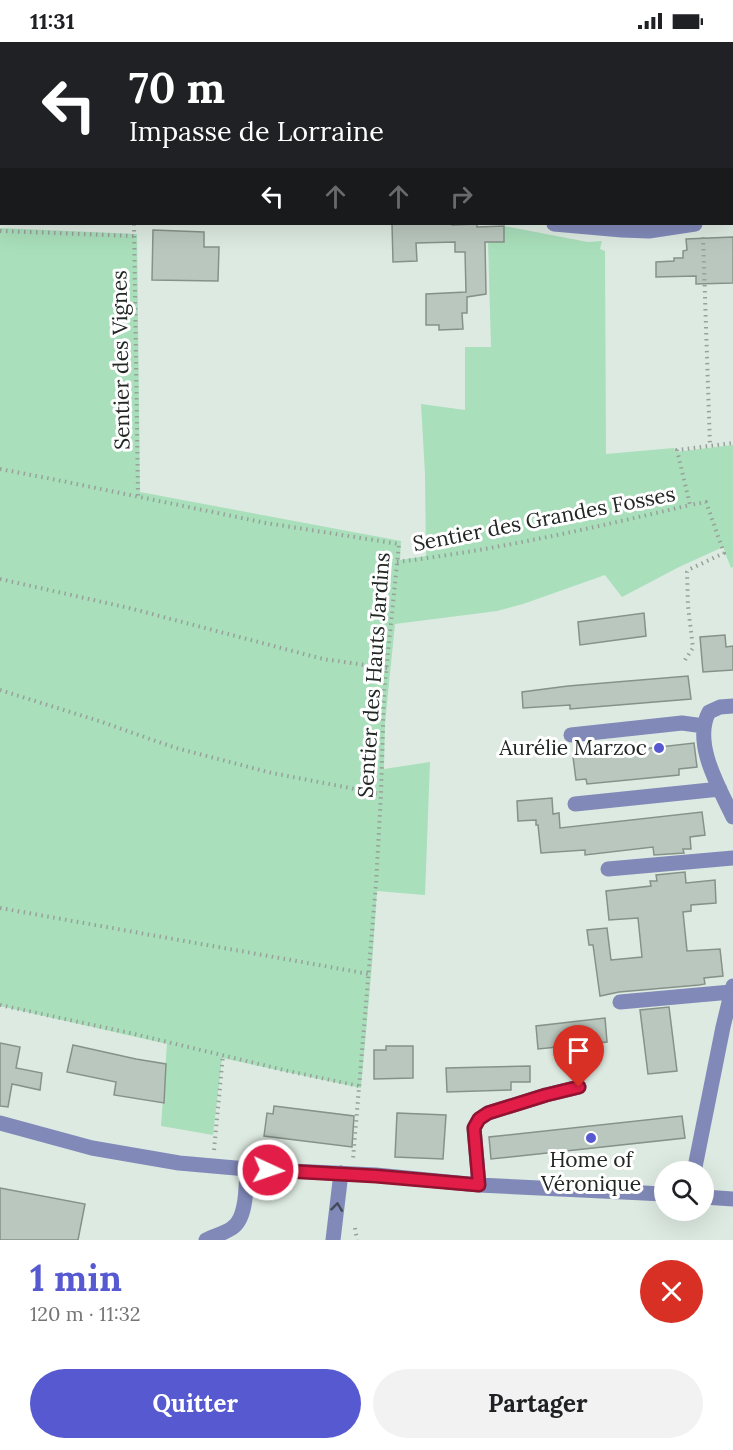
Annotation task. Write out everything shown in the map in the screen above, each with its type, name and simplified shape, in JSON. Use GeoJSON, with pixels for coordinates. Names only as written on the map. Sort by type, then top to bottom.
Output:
{"type":"FeatureCollection","features":[{"type":"Feature","properties":{"kind":"street"},"geometry":{"type":"LineString","coordinates":[[565,225],[640,231],[699,229]]}},
{"type":"Feature","properties":{"kind":"street"},"geometry":{"type":"LineString","coordinates":[[733,706],[720,707],[709,712],[704,726],[704,744],[711,769],[733,817]]}},
{"type":"Feature","properties":{"kind":"street"},"geometry":{"type":"LineString","coordinates":[[571,735],[682,723],[704,726]]}},
{"type":"Feature","properties":{"kind":"street"},"geometry":{"type":"LineString","coordinates":[[575,804],[720,789]]}},
{"type":"Feature","properties":{"kind":"street"},"geometry":{"type":"LineString","coordinates":[[608,869],[733,858]]}},
{"type":"Feature","properties":{"kind":"street"},"geometry":{"type":"LineString","coordinates":[[620,1002],[732,988],[728,1029],[697,1161]]}},
{"type":"Feature","properties":{"kind":"street"},"geometry":{"type":"LineString","coordinates":[[479,1185],[474,1128],[479,1119],[488,1113],[579,1087]]}},
{"type":"Feature","properties":{"kind":"street"},"geometry":{"type":"LineString","coordinates":[[0,1123],[92,1148],[213,1166],[341,1173],[479,1185],[654,1194]]}},
{"type":"Feature","properties":{"kind":"street"},"geometry":{"type":"LineString","coordinates":[[206,1240],[234,1227],[239,1221],[243,1213],[247,1169]]}},
{"type":"Feature","properties":{"kind":"street"},"geometry":{"type":"LineString","coordinates":[[333,1240],[341,1173]]}},
{"type":"Feature","properties":{"kind":"street"},"geometry":{"type":"LineString","coordinates":[[714,1198],[733,1199]]}},
{"type":"Feature","properties":{"kind":"path","name":"Sentier des Vignes"},"geometry":{"type":"LineString","coordinates":[[134,225],[138,496]]}},
{"type":"Feature","properties":{"kind":"path"},"geometry":{"type":"LineString","coordinates":[[699,229],[710,446]]}},
{"type":"Feature","properties":{"kind":"path"},"geometry":{"type":"LineString","coordinates":[[0,231],[134,236]]}},
{"type":"Feature","properties":{"kind":"path","name":"Sentier des Grandes Fosses"},"geometry":{"type":"LineString","coordinates":[[397,562],[535,539],[690,506],[676,450],[733,443]]}},
{"type":"Feature","properties":{"kind":"path","name":"Sentier des Hauts Jardins"},"geometry":{"type":"LineString","coordinates":[[0,469],[266,523],[399,544],[384,692],[381,794],[369,974],[353,1158],[341,1173]]}},
{"type":"Feature","properties":{"kind":"path"},"geometry":{"type":"LineString","coordinates":[[685,660],[693,648],[687,572],[724,553],[706,502],[690,506]]}},
{"type":"Feature","properties":{"kind":"path"},"geometry":{"type":"LineString","coordinates":[[0,579],[129,608],[323,659],[387,668]]}},
{"type":"Feature","properties":{"kind":"path"},"geometry":{"type":"LineString","coordinates":[[0,690],[176,748],[272,773],[381,794]]}},
{"type":"Feature","properties":{"kind":"path"},"geometry":{"type":"LineString","coordinates":[[0,908],[369,974]]}},
{"type":"Feature","properties":{"kind":"path"},"geometry":{"type":"LineString","coordinates":[[0,1005],[130,1032],[359,1086]]}},
{"type":"Feature","properties":{"kind":"path"},"geometry":{"type":"LineString","coordinates":[[213,1166],[223,1055]]}},
{"type":"Feature","properties":{"kind":"path"},"geometry":{"type":"LineString","coordinates":[[355,1228],[357,1240]]}},
{"type":"Feature","properties":{"kind":"green space"},"geometry":{"type":"Polygon","coordinates":[[[504,226],[588,242],[602,241],[600,249],[605,251],[606,454],[674,448],[675,452],[733,445],[733,567],[731,568],[723,547],[622,597],[605,575],[497,611],[395,624],[385,723],[384,769],[430,762],[425,895],[377,891],[361,1088],[222,1058],[213,1135],[161,1126],[167,1044],[0,1006],[0,228],[137,234],[140,492],[401,541],[400,560],[426,556],[421,404],[465,410],[465,347],[491,347],[488,242],[504,242],[504,226]]]}},
{"type":"Feature","properties":{"kind":"building"},"geometry":{"type":"Polygon","coordinates":[[[392,225],[504,226],[504,242],[485,242],[486,294],[467,297],[467,313],[462,313],[463,329],[439,330],[439,325],[426,325],[426,294],[466,292],[465,252],[455,252],[455,242],[416,243],[417,261],[393,262],[392,225]]]}},
{"type":"Feature","properties":{"kind":"building"},"geometry":{"type":"Polygon","coordinates":[[[153,230],[204,232],[204,247],[219,247],[218,281],[152,280],[153,230]]]}},
{"type":"Feature","properties":{"kind":"building"},"geometry":{"type":"Polygon","coordinates":[[[733,237],[733,283],[696,284],[696,276],[656,277],[656,262],[683,258],[683,251],[687,250],[686,239],[733,237]]]}},
{"type":"Feature","properties":{"kind":"building"},"geometry":{"type":"Polygon","coordinates":[[[644,613],[646,636],[580,645],[578,622],[644,613]]]}},
{"type":"Feature","properties":{"kind":"building"},"geometry":{"type":"Polygon","coordinates":[[[725,635],[726,647],[733,646],[733,670],[703,672],[700,637],[725,635]]]}},
{"type":"Feature","properties":{"kind":"building"},"geometry":{"type":"Polygon","coordinates":[[[688,676],[691,699],[570,709],[570,705],[523,708],[522,692],[688,676]]]}},
{"type":"Feature","properties":{"kind":"building"},"geometry":{"type":"Polygon","coordinates":[[[694,743],[697,767],[679,769],[679,775],[587,784],[586,779],[576,780],[573,757],[694,743]]]}},
{"type":"Feature","properties":{"kind":"building"},"geometry":{"type":"Polygon","coordinates":[[[552,798],[553,814],[559,813],[560,828],[702,812],[705,835],[690,837],[691,849],[683,849],[684,853],[654,855],[653,847],[585,855],[585,850],[541,853],[536,820],[518,821],[517,801],[552,798]]]}},
{"type":"Feature","properties":{"kind":"building"},"geometry":{"type":"Polygon","coordinates":[[[685,872],[686,883],[715,880],[716,903],[691,905],[691,911],[683,912],[687,951],[720,949],[723,976],[704,978],[705,984],[699,985],[619,992],[600,996],[593,945],[589,945],[587,930],[607,928],[611,960],[642,957],[638,918],[609,920],[606,891],[651,886],[650,881],[657,881],[656,875],[685,872]]]}},
{"type":"Feature","properties":{"kind":"building"},"geometry":{"type":"Polygon","coordinates":[[[669,1007],[677,1071],[648,1074],[640,1010],[669,1007]]]}},
{"type":"Feature","properties":{"kind":"building"},"geometry":{"type":"Polygon","coordinates":[[[605,1018],[607,1042],[538,1049],[536,1026],[605,1018]]]}},
{"type":"Feature","properties":{"kind":"building"},"geometry":{"type":"Polygon","coordinates":[[[0,1043],[20,1047],[16,1068],[42,1073],[40,1090],[12,1084],[8,1107],[0,1106],[0,1043]]]}},
{"type":"Feature","properties":{"kind":"building"},"geometry":{"type":"Polygon","coordinates":[[[73,1045],[166,1064],[164,1103],[114,1095],[116,1082],[67,1072],[73,1045]]]}},
{"type":"Feature","properties":{"kind":"building"},"geometry":{"type":"Polygon","coordinates":[[[386,1046],[413,1046],[413,1078],[374,1079],[374,1050],[386,1050],[386,1046]]]}},
{"type":"Feature","properties":{"kind":"building"},"geometry":{"type":"Polygon","coordinates":[[[530,1066],[530,1082],[511,1082],[511,1090],[447,1092],[446,1068],[530,1066]]]}},
{"type":"Feature","properties":{"kind":"building"},"geometry":{"type":"Polygon","coordinates":[[[274,1106],[354,1116],[352,1147],[264,1136],[267,1113],[273,1114],[274,1106]]]}},
{"type":"Feature","properties":{"kind":"building"},"geometry":{"type":"Polygon","coordinates":[[[397,1113],[446,1115],[443,1159],[395,1157],[397,1113]]]}},
{"type":"Feature","properties":{"kind":"building"},"geometry":{"type":"Polygon","coordinates":[[[682,1116],[685,1138],[491,1159],[489,1137],[682,1116]]]}},
{"type":"Feature","properties":{"kind":"building"},"geometry":{"type":"Polygon","coordinates":[[[0,1188],[85,1204],[78,1240],[0,1240],[0,1188]]]}},
{"type":"Feature","properties":{"kind":"place","name":"Aurélie Marzoc"},"geometry":{"type":"Point","coordinates":[659,748]}},
{"type":"Feature","properties":{"kind":"place","name":"Home of Véronique"},"geometry":{"type":"Point","coordinates":[591,1138]}},
{"type":"Feature","properties":{"kind":"route"},"geometry":{"type":"LineString","coordinates":[[268,1170],[341,1173],[479,1185],[474,1128],[479,1119],[488,1113],[579,1087]]}}]}
